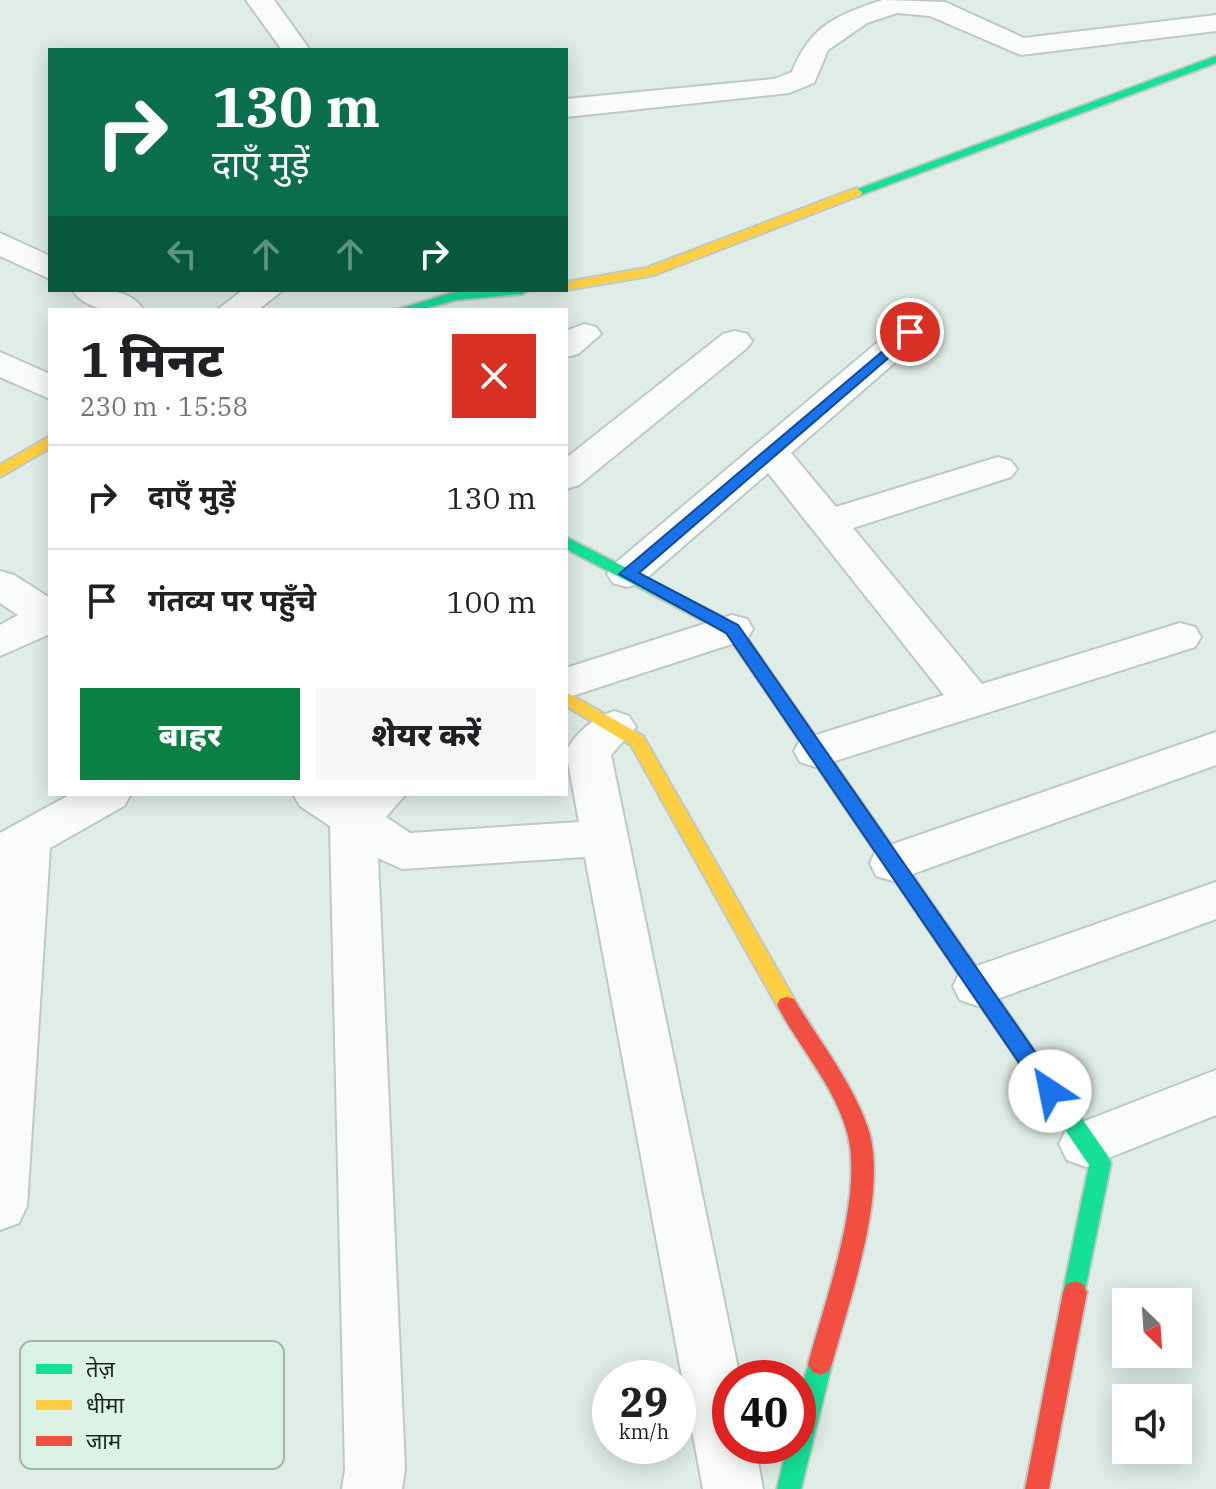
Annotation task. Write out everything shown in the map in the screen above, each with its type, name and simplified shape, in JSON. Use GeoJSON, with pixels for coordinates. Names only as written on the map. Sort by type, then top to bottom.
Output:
{"type":"FeatureCollection","features":[{"type":"Feature","properties":{"kind":"street"},"geometry":{"type":"LineString","coordinates":[[260,0],[295,48]]}},
{"type":"Feature","properties":{"kind":"street"},"geometry":{"type":"LineString","coordinates":[[568,108],[779,87],[804,77],[816,46],[857,17],[895,5],[935,8],[1021,47],[1216,23]]}},
{"type":"Feature","properties":{"kind":"street"},"geometry":{"type":"LineString","coordinates":[[568,286],[649,272],[769,224],[1216,59]]}},
{"type":"Feature","properties":{"kind":"street"},"geometry":{"type":"LineString","coordinates":[[0,243],[48,268]]}},
{"type":"Feature","properties":{"kind":"street"},"geometry":{"type":"LineString","coordinates":[[93,292],[123,308]]}},
{"type":"Feature","properties":{"kind":"street"},"geometry":{"type":"LineString","coordinates":[[237,308],[263,292]]}},
{"type":"Feature","properties":{"kind":"street"},"geometry":{"type":"LineString","coordinates":[[418,308],[512,292]]}},
{"type":"Feature","properties":{"kind":"street"},"geometry":{"type":"LineString","coordinates":[[627,574],[910,332]]}},
{"type":"Feature","properties":{"kind":"street"},"geometry":{"type":"LineString","coordinates":[[568,475],[735,341]]}},
{"type":"Feature","properties":{"kind":"street"},"geometry":{"type":"LineString","coordinates":[[0,363],[48,387]]}},
{"type":"Feature","properties":{"kind":"street"},"geometry":{"type":"LineString","coordinates":[[0,472],[48,442]]}},
{"type":"Feature","properties":{"kind":"street"},"geometry":{"type":"LineString","coordinates":[[769,450],[973,702]]}},
{"type":"Feature","properties":{"kind":"street"},"geometry":{"type":"LineString","coordinates":[[828,523],[998,469]]}},
{"type":"Feature","properties":{"kind":"street"},"geometry":{"type":"LineString","coordinates":[[568,543],[732,629],[1100,1163],[1037,1489]]}},
{"type":"Feature","properties":{"kind":"street"},"geometry":{"type":"LineString","coordinates":[[0,584],[48,616]]}},
{"type":"Feature","properties":{"kind":"street"},"geometry":{"type":"LineString","coordinates":[[0,642],[48,618]]}},
{"type":"Feature","properties":{"kind":"street"},"geometry":{"type":"LineString","coordinates":[[568,682],[732,629]]}},
{"type":"Feature","properties":{"kind":"street"},"geometry":{"type":"LineString","coordinates":[[816,751],[1180,637]]}},
{"type":"Feature","properties":{"kind":"street"},"geometry":{"type":"LineString","coordinates":[[568,699],[637,741],[858,1130],[864,1169],[857,1215],[789,1489]]}},
{"type":"Feature","properties":{"kind":"street"},"geometry":{"type":"LineString","coordinates":[[614,727],[588,751],[733,1489]]}},
{"type":"Feature","properties":{"kind":"street"},"geometry":{"type":"LineString","coordinates":[[893,863],[1216,748]]}},
{"type":"Feature","properties":{"kind":"street"},"geometry":{"type":"LineString","coordinates":[[0,1206],[14,848],[105,796]]}},
{"type":"Feature","properties":{"kind":"street"},"geometry":{"type":"LineString","coordinates":[[351,802],[402,851],[606,838]]}},
{"type":"Feature","properties":{"kind":"street"},"geometry":{"type":"LineString","coordinates":[[351,802],[375,1469],[372,1489]]}},
{"type":"Feature","properties":{"kind":"street"},"geometry":{"type":"LineString","coordinates":[[978,986],[1216,900]]}},
{"type":"Feature","properties":{"kind":"street"},"geometry":{"type":"LineString","coordinates":[[1086,1144],[1216,1092]]}},
{"type":"Feature","properties":{"kind":"traffic: fast"},"geometry":{"type":"LineString","coordinates":[[856,192],[1216,59]]}},
{"type":"Feature","properties":{"kind":"traffic: fast"},"geometry":{"type":"LineString","coordinates":[[411,308],[456,296],[500,292]]}},
{"type":"Feature","properties":{"kind":"traffic: fast"},"geometry":{"type":"LineString","coordinates":[[568,543],[732,629],[1100,1163],[1075,1292]]}},
{"type":"Feature","properties":{"kind":"traffic: fast"},"geometry":{"type":"LineString","coordinates":[[789,1489],[820,1364]]}},
{"type":"Feature","properties":{"kind":"traffic: slow"},"geometry":{"type":"LineString","coordinates":[[568,286],[649,272],[856,192]]}},
{"type":"Feature","properties":{"kind":"traffic: slow"},"geometry":{"type":"LineString","coordinates":[[0,472],[48,442]]}},
{"type":"Feature","properties":{"kind":"traffic: slow"},"geometry":{"type":"LineString","coordinates":[[568,699],[637,741],[787,1005]]}},
{"type":"Feature","properties":{"kind":"traffic: jam"},"geometry":{"type":"LineString","coordinates":[[787,1005],[842,1097],[857,1128],[862,1151],[862,1179],[852,1244],[820,1364]]}},
{"type":"Feature","properties":{"kind":"traffic: jam"},"geometry":{"type":"LineString","coordinates":[[1037,1489],[1075,1292]]}},
{"type":"Feature","properties":{"kind":"route"},"geometry":{"type":"LineString","coordinates":[[910,332],[627,574],[732,629],[1050,1091]]}}]}
